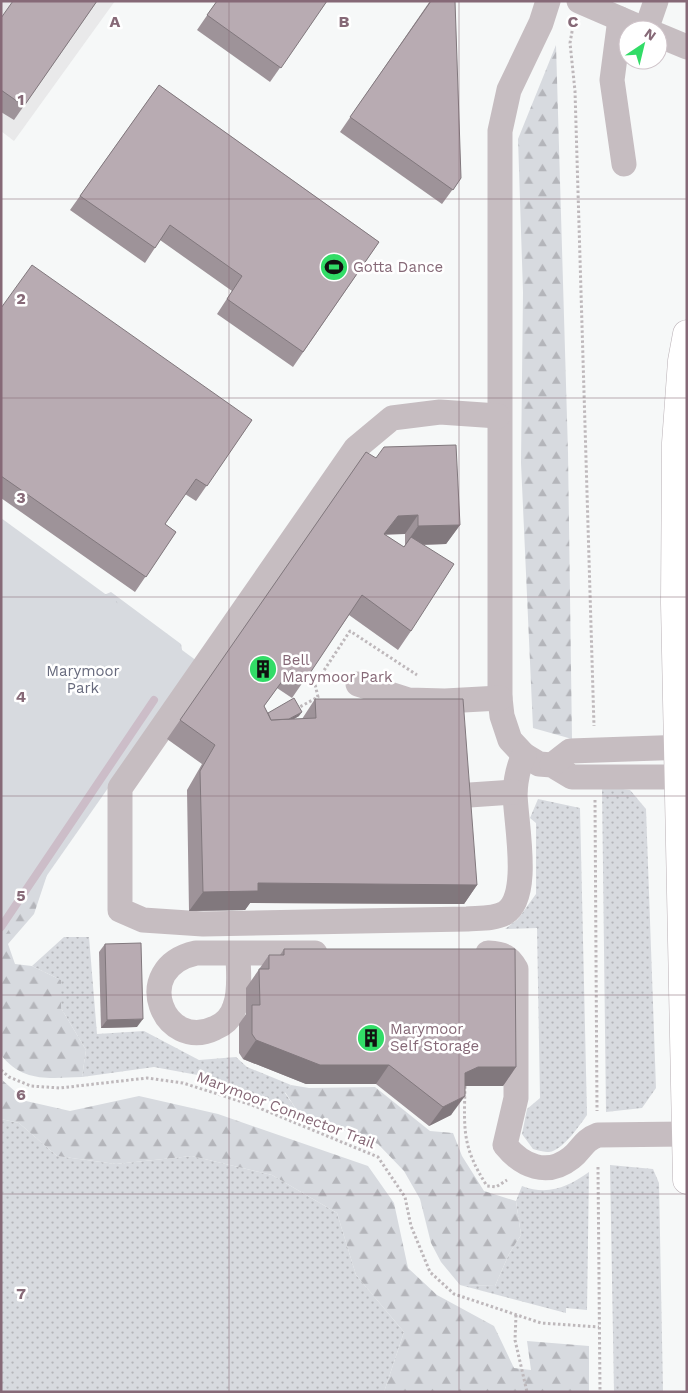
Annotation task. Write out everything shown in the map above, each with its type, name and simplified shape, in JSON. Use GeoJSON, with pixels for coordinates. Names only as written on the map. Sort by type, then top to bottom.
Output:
{"type":"FeatureCollection","features":[{"type":"Feature","properties":{"kind":"main road"},"geometry":{"type":"LineString","coordinates":[[687,334],[682,361],[676,443],[683,777],[685,1134],[687,1180]]}},
{"type":"Feature","properties":{"kind":"street"},"geometry":{"type":"LineString","coordinates":[[548,1],[541,23],[509,90],[500,131],[498,416],[500,698],[502,716],[510,740],[524,754],[539,764],[552,765],[572,777],[683,777]]}},
{"type":"Feature","properties":{"kind":"street"},"geometry":{"type":"LineString","coordinates":[[579,1],[620,19],[612,80],[624,164]]}},
{"type":"Feature","properties":{"kind":"street"},"geometry":{"type":"LineString","coordinates":[[649,20],[656,1]]}},
{"type":"Feature","properties":{"kind":"street"},"geometry":{"type":"LineString","coordinates":[[668,39],[687,47]]}},
{"type":"Feature","properties":{"kind":"street"},"geometry":{"type":"LineString","coordinates":[[498,416],[440,412],[392,418],[356,448],[120,788],[120,910],[142,920],[203,924],[467,919],[504,914],[515,902],[520,875],[515,792],[517,769],[524,754]]}},
{"type":"Feature","properties":{"kind":"street"},"geometry":{"type":"LineString","coordinates":[[358,684],[408,700],[500,698]]}},
{"type":"Feature","properties":{"kind":"street"},"geometry":{"type":"LineString","coordinates":[[552,765],[570,751],[682,747]]}},
{"type":"Feature","properties":{"kind":"street"},"geometry":{"type":"LineString","coordinates":[[455,796],[515,792]]}},
{"type":"Feature","properties":{"kind":"street"},"geometry":{"type":"LineString","coordinates":[[465,952],[502,954],[510,958],[516,970],[516,1098],[505,1145],[516,1159],[533,1168],[554,1166],[571,1158],[587,1139],[598,1135],[685,1134]]}},
{"type":"Feature","properties":{"kind":"street"},"geometry":{"type":"LineString","coordinates":[[238,953],[337,953]]}},
{"type":"Feature","properties":{"kind":"path"},"geometry":{"type":"LineString","coordinates":[[574,28],[570,43],[576,101],[594,733]]}},
{"type":"Feature","properties":{"kind":"path"},"geometry":{"type":"LineString","coordinates":[[595,794],[597,1114]]}},
{"type":"Feature","properties":{"kind":"path","name":"Marymoor Connector Trail"},"geometry":{"type":"LineString","coordinates":[[1,1070],[9,1077],[31,1086],[60,1088],[147,1078],[183,1082],[252,1106],[378,1157],[405,1197],[411,1226],[430,1272],[454,1294],[541,1323],[599,1327]]}},
{"type":"Feature","properties":{"kind":"path"},"geometry":{"type":"LineString","coordinates":[[598,1160],[600,1392]]}},
{"type":"Feature","properties":{"kind":"path"},"geometry":{"type":"LineString","coordinates":[[516,1315],[515,1340],[527,1392]]}},
{"type":"Feature","properties":{"kind":"shaded area"},"geometry":{"type":"Polygon","coordinates":[[[1,1],[115,1],[14,141],[1,131],[1,1]]]}},
{"type":"Feature","properties":{"kind":"green space"},"geometry":{"type":"Polygon","coordinates":[[[556,45],[568,452],[572,739],[533,728],[521,463],[523,292],[518,139],[556,45]]]}},
{"type":"Feature","properties":{"kind":"green space","name":"Marymoor Park"},"geometry":{"type":"Polygon","coordinates":[[[1,518],[197,661],[1,941],[1,518]]]}},
{"type":"Feature","properties":{"kind":"green space","name":"Marymoor Park"},"geometry":{"type":"Polygon","coordinates":[[[111,592],[181,644],[185,666],[50,866],[34,914],[8,944],[15,964],[32,966],[61,980],[61,1008],[86,1050],[82,1077],[38,1077],[18,1070],[1,1055],[1,761],[92,600],[111,592]]]}},
{"type":"Feature","properties":{"kind":"green space"},"geometry":{"type":"Polygon","coordinates":[[[602,786],[630,790],[646,809],[656,1088],[642,1108],[606,1112],[602,786]]]}},
{"type":"Feature","properties":{"kind":"green space"},"geometry":{"type":"Polygon","coordinates":[[[538,799],[580,808],[587,1115],[565,1142],[554,1151],[549,1152],[533,1149],[522,1134],[527,1109],[540,1098],[537,928],[505,929],[518,919],[536,894],[536,823],[530,818],[538,799]]]}},
{"type":"Feature","properties":{"kind":"green space"},"geometry":{"type":"Polygon","coordinates":[[[64,937],[89,937],[97,1034],[144,1031],[199,1060],[236,1057],[247,1067],[291,1085],[285,1093],[298,1112],[203,1076],[154,1067],[82,1077],[86,1050],[61,1008],[61,980],[32,966],[64,937]]]}},
{"type":"Feature","properties":{"kind":"green space"},"geometry":{"type":"Polygon","coordinates":[[[1,1079],[26,1101],[70,1111],[139,1096],[218,1114],[368,1166],[394,1203],[408,1268],[437,1295],[494,1326],[514,1368],[531,1370],[527,1341],[589,1346],[589,1392],[384,1392],[404,1332],[356,1275],[337,1213],[272,1175],[192,1156],[116,1164],[57,1156],[19,1123],[1,1119],[1,1079]]]}},
{"type":"Feature","properties":{"kind":"green space"},"geometry":{"type":"Polygon","coordinates":[[[291,1085],[309,1088],[375,1087],[430,1131],[453,1133],[462,1156],[484,1191],[516,1201],[521,1235],[509,1254],[495,1286],[460,1285],[441,1262],[431,1243],[420,1199],[404,1171],[378,1144],[298,1112],[285,1092],[291,1085]]]}},
{"type":"Feature","properties":{"kind":"green space"},"geometry":{"type":"Polygon","coordinates":[[[1,1119],[19,1123],[57,1156],[116,1164],[192,1156],[272,1175],[337,1213],[356,1275],[404,1332],[384,1392],[1,1392],[1,1119]]]}},
{"type":"Feature","properties":{"kind":"green space"},"geometry":{"type":"Polygon","coordinates":[[[610,1165],[653,1169],[659,1183],[663,1392],[614,1392],[610,1165]]]}},
{"type":"Feature","properties":{"kind":"green space"},"geometry":{"type":"Polygon","coordinates":[[[589,1172],[587,1310],[566,1308],[566,1313],[460,1285],[495,1286],[509,1254],[521,1235],[516,1201],[522,1186],[531,1189],[549,1190],[565,1186],[589,1172]]]}},
{"type":"Feature","properties":{"kind":"building"},"geometry":{"type":"Polygon","coordinates":[[[13,1],[97,1],[24,106],[1,90],[1,18],[13,1]]]}},
{"type":"Feature","properties":{"kind":"building"},"geometry":{"type":"Polygon","coordinates":[[[217,1],[327,1],[281,68],[207,15],[217,1]]]}},
{"type":"Feature","properties":{"kind":"building"},"geometry":{"type":"Polygon","coordinates":[[[431,1],[455,1],[461,178],[453,190],[350,117],[431,1]]]}},
{"type":"Feature","properties":{"kind":"building"},"geometry":{"type":"Polygon","coordinates":[[[159,85],[379,242],[303,352],[227,299],[242,276],[170,225],[155,248],[80,196],[159,85]]]}},
{"type":"Feature","properties":{"kind":"building"},"geometry":{"type":"Polygon","coordinates":[[[32,265],[252,420],[207,486],[196,479],[165,524],[176,532],[146,577],[1,476],[1,308],[32,265]]]}},
{"type":"Feature","properties":{"kind":"building","name":"Bell Marymoor Park"},"geometry":{"type":"Polygon","coordinates":[[[456,445],[460,525],[418,526],[418,515],[398,516],[384,534],[404,547],[411,537],[454,564],[411,631],[362,595],[306,679],[291,669],[264,706],[271,720],[316,718],[315,699],[463,699],[477,885],[258,883],[258,891],[203,892],[200,771],[215,745],[180,720],[366,452],[376,458],[384,447],[456,445]]]}},
{"type":"Feature","properties":{"kind":"building"},"geometry":{"type":"Polygon","coordinates":[[[294,698],[302,712],[289,719],[271,720],[268,713],[294,698]]]}},
{"type":"Feature","properties":{"kind":"building"},"geometry":{"type":"Polygon","coordinates":[[[141,943],[143,1019],[107,1020],[105,944],[141,943]]]}},
{"type":"Feature","properties":{"kind":"building","name":"Marymoor Self Storage"},"geometry":{"type":"Polygon","coordinates":[[[284,949],[515,949],[516,1067],[478,1067],[465,1073],[465,1096],[443,1107],[389,1065],[320,1065],[256,1040],[252,1034],[252,1005],[260,1005],[259,969],[269,969],[269,955],[284,955],[284,949]]]}},
{"type":"Feature","properties":{"kind":"waterway"},"geometry":{"type":"LineString","coordinates":[[1,927],[154,700]]}},
{"type":"Feature","properties":{"kind":"place","name":"Gotta Dance"},"geometry":{"type":"Point","coordinates":[334,267]}},
{"type":"Feature","properties":{"kind":"place","name":"Bell Marymoor Park"},"geometry":{"type":"Point","coordinates":[263,669]}},
{"type":"Feature","properties":{"kind":"place","name":"Marymoor Self Storage"},"geometry":{"type":"Point","coordinates":[371,1038]}}]}
